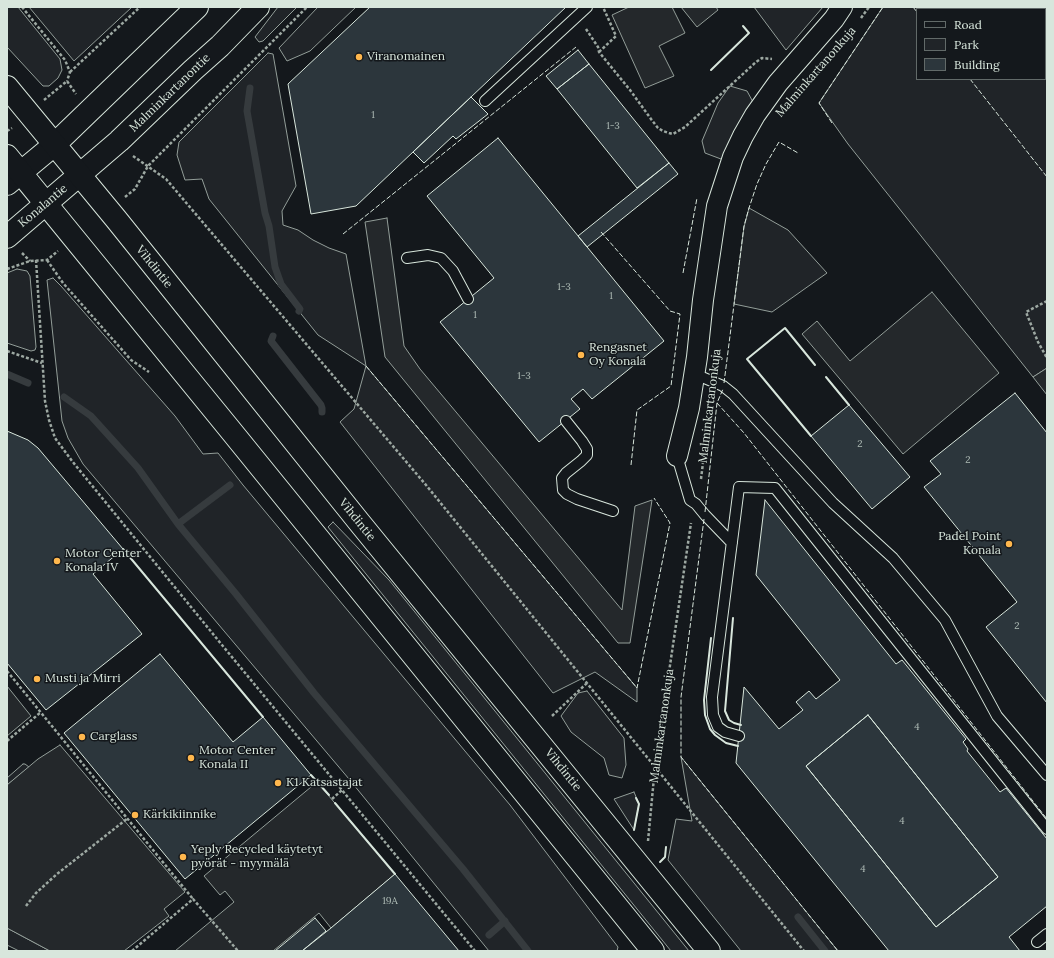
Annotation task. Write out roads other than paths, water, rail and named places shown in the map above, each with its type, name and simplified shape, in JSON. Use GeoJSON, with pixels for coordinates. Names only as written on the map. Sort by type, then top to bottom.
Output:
{"type":"FeatureCollection","features":[{"type":"Feature","properties":{"kind":"main road"},"geometry":{"type":"LineString","coordinates":[[14,178],[54,145],[197,7]]}},
{"type":"Feature","properties":{"kind":"main road","name":"Malminkartanontie"},"geometry":{"type":"LineString","coordinates":[[80,176],[220,46],[258,7]]}},
{"type":"Feature","properties":{"kind":"main road","name":"Vihdintie"},"geometry":{"type":"LineString","coordinates":[[7,87],[116,219],[359,522],[709,951]]}},
{"type":"Feature","properties":{"kind":"main road"},"geometry":{"type":"LineString","coordinates":[[7,156],[14,178],[46,203],[653,951]]}},
{"type":"Feature","properties":{"kind":"main road","name":"Konalantie"},"geometry":{"type":"LineString","coordinates":[[7,237],[80,176]]}},
{"type":"Feature","properties":{"kind":"street","name":"Malminkartanonkuja"},"geometry":{"type":"LineString","coordinates":[[677,456],[689,408],[695,374],[712,233],[723,183],[733,157],[755,115],[778,83],[834,19],[842,7]]}},
{"type":"Feature","properties":{"kind":"lane"},"geometry":{"type":"LineString","coordinates":[[485,101],[583,10]]}},
{"type":"Feature","properties":{"kind":"lane"},"geometry":{"type":"LineString","coordinates":[[407,258],[428,255],[441,258],[453,271],[468,299]]}},
{"type":"Feature","properties":{"kind":"lane"},"geometry":{"type":"LineString","coordinates":[[695,374],[723,386],[733,394],[833,503],[893,558],[945,620],[997,716],[1047,775]]}},
{"type":"Feature","properties":{"kind":"lane"},"geometry":{"type":"LineString","coordinates":[[566,421],[587,449],[587,455],[562,478],[563,490],[567,494],[577,499],[613,511]]}},
{"type":"Feature","properties":{"kind":"lane"},"geometry":{"type":"LineString","coordinates":[[677,456],[690,500],[696,504],[732,543]]}},
{"type":"Feature","properties":{"kind":"lane"},"geometry":{"type":"LineString","coordinates":[[739,736],[725,732],[718,727],[713,714],[712,697],[739,486],[775,488],[1047,829]]}},
{"type":"Feature","properties":{"kind":"lane"},"geometry":{"type":"LineString","coordinates":[[1036,942],[1047,934]]}},
{"type":"Feature","properties":{"kind":"waterway"},"geometry":{"type":"LineString","coordinates":[[250,88],[247,111],[265,213],[269,226],[275,267],[281,284],[300,309],[299,311]]}},
{"type":"Feature","properties":{"kind":"waterway"},"geometry":{"type":"LineString","coordinates":[[273,336],[271,341],[321,405],[322,412]]}},
{"type":"Feature","properties":{"kind":"waterway"},"geometry":{"type":"LineString","coordinates":[[7,374],[28,383]]}},
{"type":"Feature","properties":{"kind":"waterway"},"geometry":{"type":"LineString","coordinates":[[64,397],[91,416],[138,468],[178,524],[236,594],[314,693],[463,869],[528,951]]}},
{"type":"Feature","properties":{"kind":"waterway"},"geometry":{"type":"LineString","coordinates":[[178,524],[230,485]]}},
{"type":"Feature","properties":{"kind":"waterway"},"geometry":{"type":"LineString","coordinates":[[798,917],[825,951]]}},
{"type":"Feature","properties":{"kind":"waterway"},"geometry":{"type":"LineString","coordinates":[[489,935],[505,921]]}},
{"type":"Feature","properties":{"kind":"place","name":"Viranomainen"},"geometry":{"type":"Point","coordinates":[359,57]}},
{"type":"Feature","properties":{"kind":"place","name":"Rengasnet Oy Konala"},"geometry":{"type":"Point","coordinates":[581,355]}},
{"type":"Feature","properties":{"kind":"place","name":"Padel Point Konala"},"geometry":{"type":"Point","coordinates":[1009,544]}},
{"type":"Feature","properties":{"kind":"place","name":"Motor Center Konala IV"},"geometry":{"type":"Point","coordinates":[57,561]}},
{"type":"Feature","properties":{"kind":"place","name":"Musti ja Mirri"},"geometry":{"type":"Point","coordinates":[37,679]}},
{"type":"Feature","properties":{"kind":"place","name":"Carglass"},"geometry":{"type":"Point","coordinates":[82,737]}},
{"type":"Feature","properties":{"kind":"place","name":"Motor Center Konala II"},"geometry":{"type":"Point","coordinates":[191,758]}},
{"type":"Feature","properties":{"kind":"place","name":"K1 Katsastajat"},"geometry":{"type":"Point","coordinates":[278,783]}},
{"type":"Feature","properties":{"kind":"place","name":"Kärkikiinnike"},"geometry":{"type":"Point","coordinates":[135,815]}},
{"type":"Feature","properties":{"kind":"place","name":"Yeply Recycled käytetyt pyörät - myymälä"},"geometry":{"type":"Point","coordinates":[183,857]}}]}
